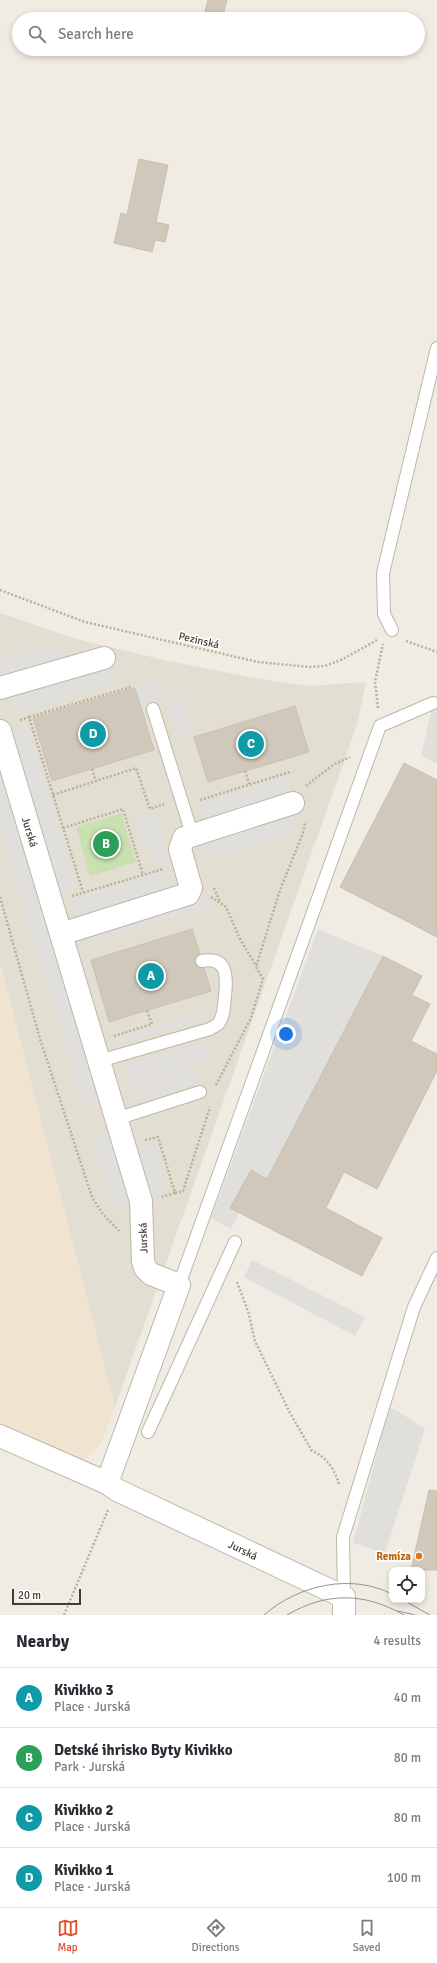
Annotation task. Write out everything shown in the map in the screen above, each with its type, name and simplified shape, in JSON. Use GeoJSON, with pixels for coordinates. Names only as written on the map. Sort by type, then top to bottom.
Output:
{"type":"FeatureCollection","features":[{"type":"Feature","properties":{"kind":"street"},"geometry":{"type":"LineString","coordinates":[[0,688],[104,658]]}},
{"type":"Feature","properties":{"kind":"street","name":"Jurská"},"geometry":{"type":"LineString","coordinates":[[7,726],[124,1116],[141,1201],[144,1261],[148,1271],[179,1285]]}},
{"type":"Feature","properties":{"kind":"street"},"geometry":{"type":"LineString","coordinates":[[69,931],[188,894],[191,888],[180,849],[184,838],[197,833],[299,812]]}},
{"type":"Feature","properties":{"kind":"street"},"geometry":{"type":"LineString","coordinates":[[112,1486],[179,1285]]}},
{"type":"Feature","properties":{"kind":"street","name":"Jurská"},"geometry":{"type":"LineString","coordinates":[[0,1436],[112,1486],[344,1606]]}},
{"type":"Feature","properties":{"kind":"lane"},"geometry":{"type":"LineString","coordinates":[[388,633],[384,614],[383,573],[437,348]]}},
{"type":"Feature","properties":{"kind":"lane"},"geometry":{"type":"LineString","coordinates":[[179,1285],[380,726],[434,703]]}},
{"type":"Feature","properties":{"kind":"lane"},"geometry":{"type":"LineString","coordinates":[[153,709],[181,799],[197,833]]}},
{"type":"Feature","properties":{"kind":"lane"},"geometry":{"type":"LineString","coordinates":[[107,1059],[210,1028],[218,1024],[224,1005],[227,976],[224,969],[216,961],[202,961]]}},
{"type":"Feature","properties":{"kind":"lane"},"geometry":{"type":"LineString","coordinates":[[124,1116],[200,1092]]}},
{"type":"Feature","properties":{"kind":"lane"},"geometry":{"type":"LineString","coordinates":[[148,1432],[235,1242]]}},
{"type":"Feature","properties":{"kind":"lane"},"geometry":{"type":"LineString","coordinates":[[344,1606],[343,1537],[414,1307],[437,1258]]}},
{"type":"Feature","properties":{"kind":"path","name":"Pezinská"},"geometry":{"type":"LineString","coordinates":[[0,590],[85,622],[258,662],[309,667],[325,666],[343,658],[388,633]]}},
{"type":"Feature","properties":{"kind":"path"},"geometry":{"type":"LineString","coordinates":[[380,726],[375,682],[388,633],[409,643],[437,652]]}},
{"type":"Feature","properties":{"kind":"path"},"geometry":{"type":"LineString","coordinates":[[7,726],[29,717],[131,687]]}},
{"type":"Feature","properties":{"kind":"path"},"geometry":{"type":"LineString","coordinates":[[29,717],[83,892]]}},
{"type":"Feature","properties":{"kind":"path"},"geometry":{"type":"LineString","coordinates":[[256,967],[280,890],[303,833],[299,812],[298,792],[333,765],[373,745]]}},
{"type":"Feature","properties":{"kind":"path"},"geometry":{"type":"LineString","coordinates":[[53,795],[136,768],[150,809],[181,799]]}},
{"type":"Feature","properties":{"kind":"path"},"geometry":{"type":"LineString","coordinates":[[92,769],[96,781]]}},
{"type":"Feature","properties":{"kind":"path"},"geometry":{"type":"LineString","coordinates":[[245,771],[249,784]]}},
{"type":"Feature","properties":{"kind":"path"},"geometry":{"type":"LineString","coordinates":[[197,833],[206,820],[200,799],[290,772]]}},
{"type":"Feature","properties":{"kind":"path"},"geometry":{"type":"LineString","coordinates":[[63,828],[123,809],[143,875]]}},
{"type":"Feature","properties":{"kind":"path"},"geometry":{"type":"LineString","coordinates":[[69,931],[67,898],[184,863]]}},
{"type":"Feature","properties":{"kind":"path"},"geometry":{"type":"LineString","coordinates":[[190,885],[226,907],[240,939],[263,979],[251,1018],[217,1081],[215,1088]]}},
{"type":"Feature","properties":{"kind":"path"},"geometry":{"type":"LineString","coordinates":[[0,897],[40,1038],[92,1197],[115,1228],[143,1247]]}},
{"type":"Feature","properties":{"kind":"path"},"geometry":{"type":"LineString","coordinates":[[107,1059],[109,1037],[152,1024],[147,1011]]}},
{"type":"Feature","properties":{"kind":"path"},"geometry":{"type":"LineString","coordinates":[[155,1200],[182,1191],[206,1125],[211,1103]]}},
{"type":"Feature","properties":{"kind":"path"},"geometry":{"type":"LineString","coordinates":[[124,1116],[141,1142],[158,1137],[175,1193]]}},
{"type":"Feature","properties":{"kind":"path"},"geometry":{"type":"LineString","coordinates":[[227,1261],[242,1292],[254,1341],[312,1451],[319,1453],[335,1471],[350,1515]]}},
{"type":"Feature","properties":{"kind":"path"},"geometry":{"type":"LineString","coordinates":[[64,1615],[112,1486]]}},
{"type":"Feature","properties":{"kind":"shaded area"},"geometry":{"type":"Polygon","coordinates":[[[0,613],[77,639],[168,661],[255,678],[308,686],[366,682],[357,725],[115,1407],[0,963],[0,613]]]}},
{"type":"Feature","properties":{"kind":"shaded area"},"geometry":{"type":"Polygon","coordinates":[[[58,642],[63,658],[0,678],[0,660],[58,642]]]}},
{"type":"Feature","properties":{"kind":"shaded area"},"geometry":{"type":"Polygon","coordinates":[[[110,666],[115,684],[14,714],[8,696],[110,666]]]}},
{"type":"Feature","properties":{"kind":"shaded area"},"geometry":{"type":"Polygon","coordinates":[[[159,680],[164,698],[140,705],[135,688],[159,680]]]}},
{"type":"Feature","properties":{"kind":"shaded area"},"geometry":{"type":"Polygon","coordinates":[[[182,697],[191,729],[175,734],[166,702],[182,697]]]}},
{"type":"Feature","properties":{"kind":"shaded area"},"geometry":{"type":"Polygon","coordinates":[[[437,697],[437,764],[421,756],[433,703],[437,697]]]}},
{"type":"Feature","properties":{"kind":"shaded area"},"geometry":{"type":"Polygon","coordinates":[[[27,722],[77,888],[59,893],[10,727],[27,722]]]}},
{"type":"Feature","properties":{"kind":"shaded area"},"geometry":{"type":"Polygon","coordinates":[[[0,768],[99,1099],[83,1104],[0,829],[0,768]]]}},
{"type":"Feature","properties":{"kind":"shaded area"},"geometry":{"type":"Polygon","coordinates":[[[285,777],[291,795],[206,820],[200,802],[285,777]]]}},
{"type":"Feature","properties":{"kind":"shaded area"},"geometry":{"type":"Polygon","coordinates":[[[154,811],[169,860],[152,865],[137,816],[154,811]]]}},
{"type":"Feature","properties":{"kind":"shaded area"},"geometry":{"type":"Polygon","coordinates":[[[294,815],[299,833],[207,860],[201,842],[294,815]]]}},
{"type":"Feature","properties":{"kind":"shaded area"},"geometry":{"type":"Polygon","coordinates":[[[165,871],[170,888],[77,916],[72,899],[165,871]]]}},
{"type":"Feature","properties":{"kind":"shaded area"},"geometry":{"type":"Polygon","coordinates":[[[214,897],[216,904],[86,944],[84,936],[214,897]]]}},
{"type":"Feature","properties":{"kind":"shaded area"},"geometry":{"type":"Polygon","coordinates":[[[318,929],[383,956],[267,1179],[251,1170],[239,1213],[231,1229],[211,1218],[318,929]]]}},
{"type":"Feature","properties":{"kind":"shaded area"},"geometry":{"type":"Polygon","coordinates":[[[0,964],[115,1407],[101,1444],[83,1461],[0,1422],[0,964]]]}},
{"type":"Feature","properties":{"kind":"shaded area"},"geometry":{"type":"Polygon","coordinates":[[[202,1013],[204,1019],[117,1045],[115,1038],[202,1013]]]}},
{"type":"Feature","properties":{"kind":"shaded area"},"geometry":{"type":"Polygon","coordinates":[[[204,1042],[209,1059],[128,1082],[123,1066],[204,1042]]]}},
{"type":"Feature","properties":{"kind":"shaded area"},"geometry":{"type":"Polygon","coordinates":[[[194,1066],[199,1083],[134,1102],[129,1085],[194,1066]]]}},
{"type":"Feature","properties":{"kind":"shaded area"},"geometry":{"type":"Polygon","coordinates":[[[108,1130],[130,1202],[113,1207],[91,1135],[108,1130]]]}},
{"type":"Feature","properties":{"kind":"shaded area"},"geometry":{"type":"Polygon","coordinates":[[[153,1143],[167,1192],[150,1197],[136,1148],[153,1143]]]}},
{"type":"Feature","properties":{"kind":"shaded area"},"geometry":{"type":"Polygon","coordinates":[[[252,1260],[365,1317],[355,1336],[244,1277],[252,1260]]]}},
{"type":"Feature","properties":{"kind":"shaded area"},"geometry":{"type":"Polygon","coordinates":[[[389,1408],[396,1410],[425,1429],[385,1553],[353,1543],[389,1408]]]}},
{"type":"Feature","properties":{"kind":"green space"},"geometry":{"type":"Polygon","coordinates":[[[121,813],[136,862],[90,876],[76,827],[121,813]]]}},
{"type":"Feature","properties":{"kind":"building"},"geometry":{"type":"Polygon","coordinates":[[[208,0],[227,0],[224,12],[205,12],[208,0]]]}},
{"type":"Feature","properties":{"kind":"building"},"geometry":{"type":"Polygon","coordinates":[[[139,159],[168,165],[156,222],[169,225],[165,242],[155,240],[152,252],[114,243],[121,213],[127,215],[139,159]]]}},
{"type":"Feature","properties":{"kind":"building"},"geometry":{"type":"Polygon","coordinates":[[[135,688],[154,750],[52,781],[33,718],[135,688]]]}},
{"type":"Feature","properties":{"kind":"building"},"geometry":{"type":"Polygon","coordinates":[[[295,706],[309,752],[208,782],[194,737],[295,706]]]}},
{"type":"Feature","properties":{"kind":"building"},"geometry":{"type":"Polygon","coordinates":[[[404,763],[437,780],[437,937],[340,887],[404,763]]]}},
{"type":"Feature","properties":{"kind":"building"},"geometry":{"type":"Polygon","coordinates":[[[192,929],[200,954],[195,957],[195,962],[198,968],[204,968],[211,991],[109,1022],[91,960],[192,929]]]}},
{"type":"Feature","properties":{"kind":"building"},"geometry":{"type":"Polygon","coordinates":[[[383,956],[422,976],[412,995],[430,1004],[411,1041],[437,1054],[437,1071],[377,1189],[344,1172],[326,1208],[382,1238],[362,1276],[230,1208],[251,1170],[267,1179],[383,956]]]}},
{"type":"Feature","properties":{"kind":"building"},"geometry":{"type":"Polygon","coordinates":[[[429,1490],[437,1491],[437,1570],[425,1570],[425,1567],[412,1567],[429,1490]]]}},
{"type":"Feature","properties":{"kind":"tram line"},"geometry":{"type":"LineString","coordinates":[[264,1615],[293,1596],[325,1585],[359,1584],[389,1593]]}},
{"type":"Feature","properties":{"kind":"tram line"},"geometry":{"type":"LineString","coordinates":[[287,1615],[316,1602],[345,1598],[374,1602],[389,1607],[404,1615]]}},
{"type":"Feature","properties":{"kind":"tram line"},"geometry":{"type":"LineString","coordinates":[[408,1603],[430,1615]]}},
{"type":"Feature","properties":{"kind":"tram line"},"geometry":{"type":"LineString","coordinates":[[398,1611],[415,1615]]}},
{"type":"Feature","properties":{"kind":"place","name":"Kivikko 1"},"geometry":{"type":"Point","coordinates":[93,734]}},
{"type":"Feature","properties":{"kind":"place","name":"Kivikko 2"},"geometry":{"type":"Point","coordinates":[251,744]}},
{"type":"Feature","properties":{"kind":"place","name":"Detské ihrisko Byty Kivikko"},"geometry":{"type":"Point","coordinates":[106,844]}},
{"type":"Feature","properties":{"kind":"place","name":"Kivikko 3"},"geometry":{"type":"Point","coordinates":[151,976]}},
{"type":"Feature","properties":{"kind":"place","name":"Remíza"},"geometry":{"type":"Point","coordinates":[419,1556]}}]}
